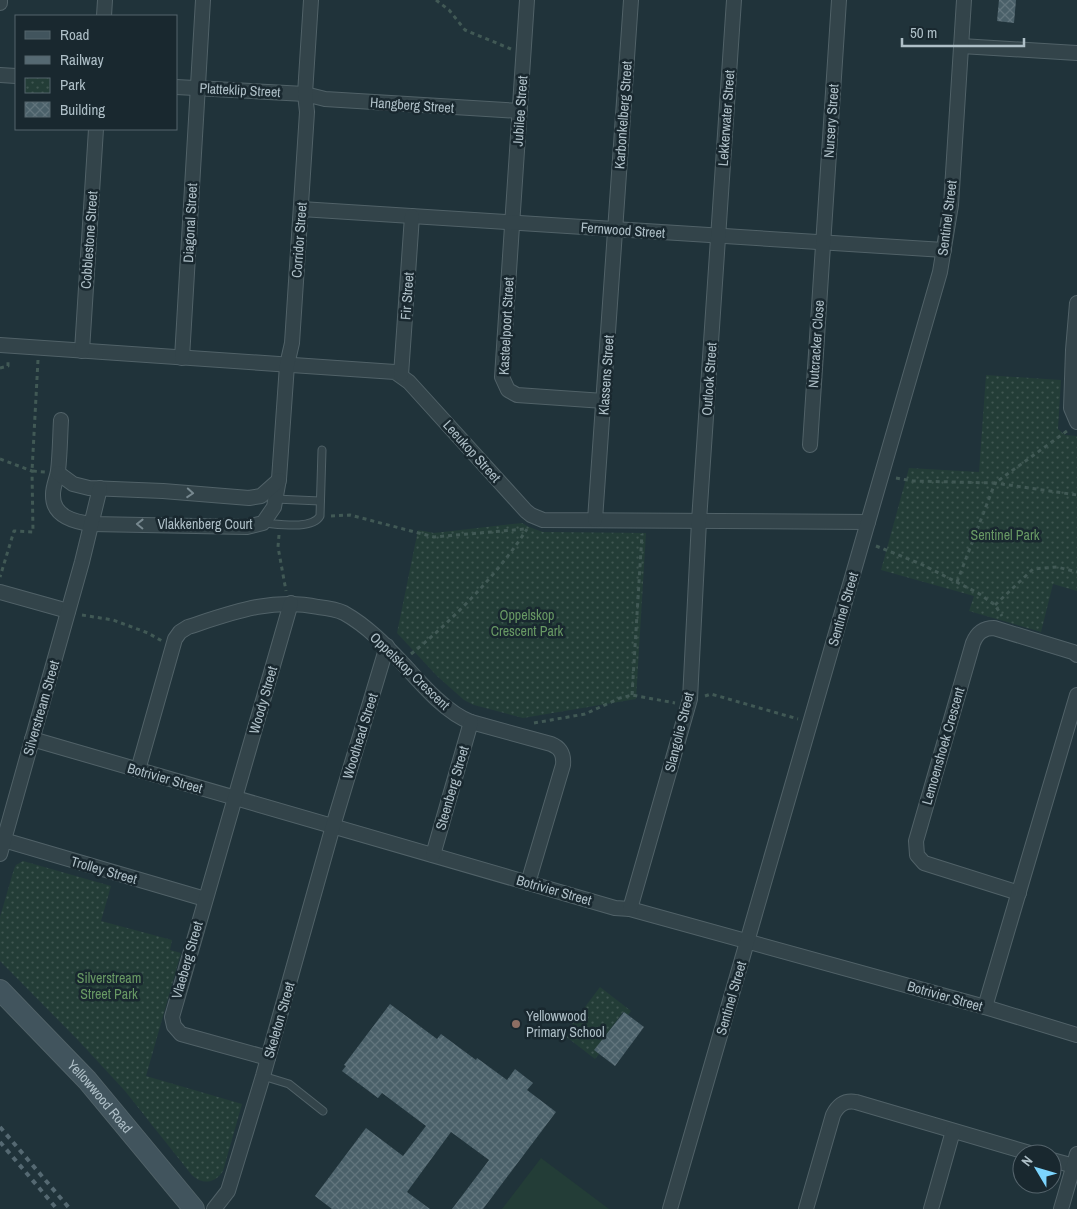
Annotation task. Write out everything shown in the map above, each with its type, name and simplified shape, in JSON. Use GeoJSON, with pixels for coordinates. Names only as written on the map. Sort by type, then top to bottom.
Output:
{"type":"FeatureCollection","features":[{"type":"Feature","properties":{"kind":"street"},"geometry":{"type":"LineString","coordinates":[[104,15],[105,0]]}},
{"type":"Feature","properties":{"kind":"street","name":"Diagonal Street"},"geometry":{"type":"LineString","coordinates":[[182,358],[204,0]]}},
{"type":"Feature","properties":{"kind":"street","name":"Corridor Street"},"geometry":{"type":"LineString","coordinates":[[279,479],[287,365],[292,343],[301,209],[307,112],[304,94],[311,0]]}},
{"type":"Feature","properties":{"kind":"street","name":"Jubilee Street"},"geometry":{"type":"LineString","coordinates":[[512,222],[527,0]]}},
{"type":"Feature","properties":{"kind":"street","name":"Karbonkelberg Street"},"geometry":{"type":"LineString","coordinates":[[616,229],[630,0]]}},
{"type":"Feature","properties":{"kind":"street","name":"Lekkerwater Street"},"geometry":{"type":"LineString","coordinates":[[719,236],[734,0]]}},
{"type":"Feature","properties":{"kind":"street","name":"Nursery Street"},"geometry":{"type":"LineString","coordinates":[[823,242],[839,0]]}},
{"type":"Feature","properties":{"kind":"street","name":"Sentinel Street"},"geometry":{"type":"LineString","coordinates":[[670,1209],[934,294],[944,250],[951,205],[964,0]]}},
{"type":"Feature","properties":{"kind":"street"},"geometry":{"type":"LineString","coordinates":[[961,46],[1077,53]]}},
{"type":"Feature","properties":{"kind":"street"},"geometry":{"type":"LineString","coordinates":[[0,74],[15,76]]}},
{"type":"Feature","properties":{"kind":"street","name":"Platteklip Street"},"geometry":{"type":"LineString","coordinates":[[178,87],[304,94]]}},
{"type":"Feature","properties":{"kind":"street","name":"Hangberg Street"},"geometry":{"type":"LineString","coordinates":[[304,94],[325,99],[520,111]]}},
{"type":"Feature","properties":{"kind":"street","name":"Cobblestone Street"},"geometry":{"type":"LineString","coordinates":[[82,351],[96,130]]}},
{"type":"Feature","properties":{"kind":"street","name":"Fernwood Street"},"geometry":{"type":"LineString","coordinates":[[301,209],[944,250]]}},
{"type":"Feature","properties":{"kind":"street","name":"Fir Street"},"geometry":{"type":"LineString","coordinates":[[401,375],[412,216]]}},
{"type":"Feature","properties":{"kind":"street","name":"Kasteelpoort Street"},"geometry":{"type":"LineString","coordinates":[[512,222],[502,377],[505,386],[517,395],[604,401]]}},
{"type":"Feature","properties":{"kind":"street","name":"Klassens Street"},"geometry":{"type":"LineString","coordinates":[[595,520],[616,229]]}},
{"type":"Feature","properties":{"kind":"street","name":"Outlook Street"},"geometry":{"type":"LineString","coordinates":[[699,521],[719,236]]}},
{"type":"Feature","properties":{"kind":"street","name":"Nutcracker Close"},"geometry":{"type":"LineString","coordinates":[[810,445],[823,242]]}},
{"type":"Feature","properties":{"kind":"street"},"geometry":{"type":"LineString","coordinates":[[1077,303],[1071,408],[1077,422]]}},
{"type":"Feature","properties":{"kind":"street"},"geometry":{"type":"LineString","coordinates":[[0,345],[388,371],[401,375]]}},
{"type":"Feature","properties":{"kind":"street","name":"Leeukop Street"},"geometry":{"type":"LineString","coordinates":[[401,375],[531,515],[543,520],[868,522]]}},
{"type":"Feature","properties":{"kind":"street"},"geometry":{"type":"LineString","coordinates":[[58,473],[61,420]]}},
{"type":"Feature","properties":{"kind":"street","name":"Vlakkenberg Court"},"geometry":{"type":"LineString","coordinates":[[58,473],[73,484],[100,488],[249,498],[261,496],[279,479],[274,499],[274,508],[263,523],[247,527],[74,522],[64,516],[57,508],[53,494],[58,473]]}},
{"type":"Feature","properties":{"kind":"street"},"geometry":{"type":"LineString","coordinates":[[92,524],[100,488]]}},
{"type":"Feature","properties":{"kind":"street","name":"Slangolie Street"},"geometry":{"type":"LineString","coordinates":[[630,909],[690,699],[699,521]]}},
{"type":"Feature","properties":{"kind":"street","name":"Silverstream Street"},"geometry":{"type":"LineString","coordinates":[[1,844],[92,524]]}},
{"type":"Feature","properties":{"kind":"street"},"geometry":{"type":"LineString","coordinates":[[0,592],[68,611]]}},
{"type":"Feature","properties":{"kind":"street","name":"Oppelskop Crescent"},"geometry":{"type":"LineString","coordinates":[[138,770],[177,635],[188,627],[243,609],[291,603],[342,612],[376,636],[434,695],[458,716],[471,722],[556,746],[562,752],[564,759],[528,883]]}},
{"type":"Feature","properties":{"kind":"street","name":"Woody Street"},"geometry":{"type":"LineString","coordinates":[[234,798],[291,603]]}},
{"type":"Feature","properties":{"kind":"street","name":"Lemoenshoek Crescent"},"geometry":{"type":"LineString","coordinates":[[1019,893],[924,863],[917,855],[916,841],[973,643],[979,633],[989,628],[994,628],[1073,652],[1077,655]]}},
{"type":"Feature","properties":{"kind":"street","name":"Woodhead Street"},"geometry":{"type":"LineString","coordinates":[[333,826],[387,646]]}},
{"type":"Feature","properties":{"kind":"street"},"geometry":{"type":"LineString","coordinates":[[985,1007],[1077,695]]}},
{"type":"Feature","properties":{"kind":"street","name":"Steenberg Street"},"geometry":{"type":"LineString","coordinates":[[433,855],[471,722]]}},
{"type":"Feature","properties":{"kind":"street","name":"Botrivier Street"},"geometry":{"type":"LineString","coordinates":[[32,739],[615,908],[630,909],[985,1007],[1077,1035]]}},
{"type":"Feature","properties":{"kind":"street","name":"Vlaeberg Street"},"geometry":{"type":"LineString","coordinates":[[234,798],[172,1016],[177,1031],[186,1036],[268,1058]]}},
{"type":"Feature","properties":{"kind":"street","name":"Skeleton Street"},"geometry":{"type":"LineString","coordinates":[[214,1209],[228,1191],[263,1076],[333,826]]}},
{"type":"Feature","properties":{"kind":"street","name":"Trolley Street"},"geometry":{"type":"LineString","coordinates":[[1,844],[205,899]]}},
{"type":"Feature","properties":{"kind":"street","name":"Yellowwood Road"},"geometry":{"type":"LineString","coordinates":[[0,990],[87,1080],[194,1209]]}},
{"type":"Feature","properties":{"kind":"street"},"geometry":{"type":"LineString","coordinates":[[806,1209],[834,1115],[836,1110],[848,1102],[856,1102],[1012,1148]]}},
{"type":"Feature","properties":{"kind":"street"},"geometry":{"type":"LineString","coordinates":[[931,1209],[953,1131]]}},
{"type":"Feature","properties":{"kind":"street"},"geometry":{"type":"LineString","coordinates":[[1061,1209],[1075,1160],[1062,1160]]}},
{"type":"Feature","properties":{"kind":"lane"},"geometry":{"type":"LineString","coordinates":[[263,523],[307,525],[313,524],[320,516],[322,450]]}},
{"type":"Feature","properties":{"kind":"lane"},"geometry":{"type":"LineString","coordinates":[[274,499],[320,501]]}},
{"type":"Feature","properties":{"kind":"lane"},"geometry":{"type":"LineString","coordinates":[[263,1076],[288,1084],[323,1111]]}},
{"type":"Feature","properties":{"kind":"path"},"geometry":{"type":"LineString","coordinates":[[436,0],[449,10],[465,30],[507,49],[524,50]]}},
{"type":"Feature","properties":{"kind":"path"},"geometry":{"type":"LineString","coordinates":[[0,578],[14,531],[32,532],[32,471],[38,348]]}},
{"type":"Feature","properties":{"kind":"path"},"geometry":{"type":"LineString","coordinates":[[957,582],[995,483],[1051,444],[1077,422]]}},
{"type":"Feature","properties":{"kind":"path"},"geometry":{"type":"LineString","coordinates":[[0,459],[32,471],[58,473]]}},
{"type":"Feature","properties":{"kind":"path"},"geometry":{"type":"LineString","coordinates":[[882,475],[913,481],[995,483],[1077,495]]}},
{"type":"Feature","properties":{"kind":"path"},"geometry":{"type":"LineString","coordinates":[[320,516],[350,515],[434,537],[528,528],[510,555],[467,601],[401,662]]}},
{"type":"Feature","properties":{"kind":"path"},"geometry":{"type":"LineString","coordinates":[[632,695],[642,521]]}},
{"type":"Feature","properties":{"kind":"path"},"geometry":{"type":"LineString","coordinates":[[280,524],[278,547],[284,586],[291,603]]}},
{"type":"Feature","properties":{"kind":"path"},"geometry":{"type":"LineString","coordinates":[[886,549],[978,593],[995,605],[1004,622]]}},
{"type":"Feature","properties":{"kind":"path"},"geometry":{"type":"LineString","coordinates":[[995,605],[1033,569],[1057,567],[1077,572]]}},
{"type":"Feature","properties":{"kind":"path"},"geometry":{"type":"LineString","coordinates":[[68,611],[113,620],[148,633],[173,647]]}},
{"type":"Feature","properties":{"kind":"path"},"geometry":{"type":"LineString","coordinates":[[520,735],[524,724],[585,714],[620,698],[632,695],[673,704],[711,694],[810,723]]}},
{"type":"Feature","properties":{"kind":"green space","name":"Sentinel Park"},"geometry":{"type":"Polygon","coordinates":[[[986,375],[1061,380],[1058,429],[1065,435],[1077,436],[1077,591],[1053,584],[1041,632],[969,611],[974,596],[881,570],[909,468],[979,472],[986,375]]]}},
{"type":"Feature","properties":{"kind":"green space","name":"Oppelskop Crescent Park"},"geometry":{"type":"Polygon","coordinates":[[[522,523],[543,532],[646,533],[636,699],[523,718],[474,705],[464,700],[437,676],[397,633],[418,530],[434,533],[522,523]]]}},
{"type":"Feature","properties":{"kind":"green space","name":"Silverstream Street Park"},"geometry":{"type":"Polygon","coordinates":[[[23,861],[111,886],[101,921],[172,940],[170,950],[181,953],[146,1076],[242,1104],[223,1171],[212,1181],[199,1180],[191,1174],[125,1091],[0,961],[0,917],[14,869],[16,865],[23,861]]]}},
{"type":"Feature","properties":{"kind":"green space"},"geometry":{"type":"Polygon","coordinates":[[[600,987],[631,1011],[628,1015],[623,1012],[595,1050],[599,1054],[595,1059],[564,1035],[600,987]]]}},
{"type":"Feature","properties":{"kind":"green space"},"geometry":{"type":"Polygon","coordinates":[[[541,1158],[609,1209],[502,1209],[541,1158]]]}},
{"type":"Feature","properties":{"kind":"building"},"geometry":{"type":"Polygon","coordinates":[[[999,0],[1016,0],[1014,23],[997,21],[999,0]]]}},
{"type":"Feature","properties":{"kind":"building"},"geometry":{"type":"Polygon","coordinates":[[[390,1004],[437,1039],[441,1034],[507,1080],[515,1069],[533,1083],[527,1090],[556,1112],[483,1209],[452,1209],[489,1160],[451,1132],[407,1192],[430,1209],[332,1209],[315,1196],[366,1128],[403,1156],[426,1126],[382,1093],[378,1098],[342,1071],[346,1066],[344,1065],[390,1004]]]}},
{"type":"Feature","properties":{"kind":"building"},"geometry":{"type":"Polygon","coordinates":[[[624,1012],[644,1027],[615,1066],[594,1050],[624,1012]]]}},
{"type":"Feature","properties":{"kind":"railway"},"geometry":{"type":"LineString","coordinates":[[0,1127],[70,1209]]}},
{"type":"Feature","properties":{"kind":"railway"},"geometry":{"type":"LineString","coordinates":[[0,1142],[57,1209]]}},
{"type":"Feature","properties":{"kind":"place","name":"Yellowwood Primary School"},"geometry":{"type":"Point","coordinates":[516,1024]}}]}
